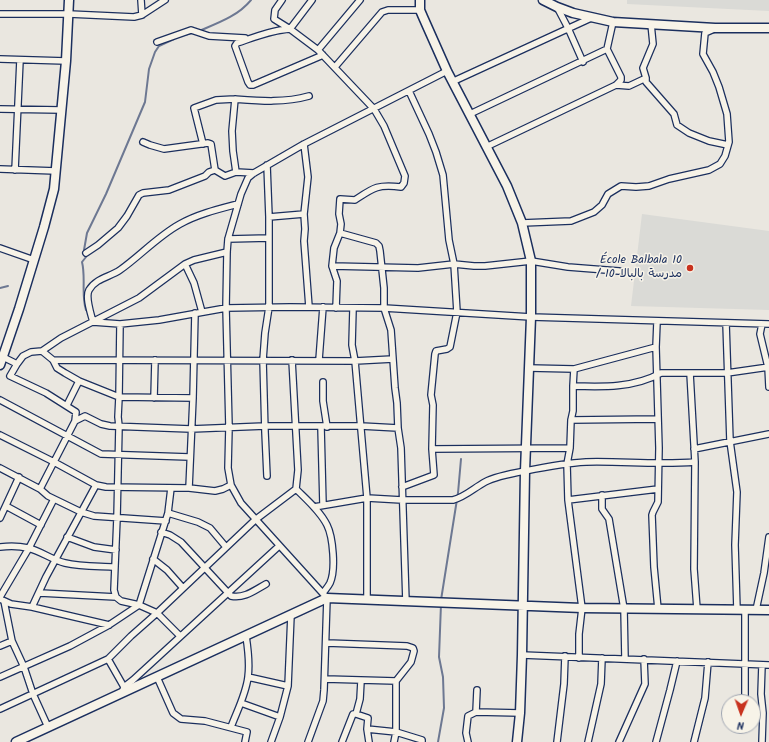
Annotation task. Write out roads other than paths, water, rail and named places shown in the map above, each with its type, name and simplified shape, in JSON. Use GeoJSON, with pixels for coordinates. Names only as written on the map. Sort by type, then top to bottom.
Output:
{"type":"FeatureCollection","features":[{"type":"Feature","properties":{"kind":"street"},"geometry":{"type":"LineString","coordinates":[[17,364],[1,361],[19,309],[54,189],[66,61],[69,0]]}},
{"type":"Feature","properties":{"kind":"street"},"geometry":{"type":"LineString","coordinates":[[141,0],[142,15]]}},
{"type":"Feature","properties":{"kind":"street"},"geometry":{"type":"LineString","coordinates":[[0,14],[69,14],[134,17],[142,15],[165,0]]}},
{"type":"Feature","properties":{"kind":"street"},"geometry":{"type":"LineString","coordinates":[[282,0],[275,10],[274,19],[318,50],[374,109],[384,126],[405,176],[404,183],[401,187],[388,185],[372,188],[355,200],[340,199],[340,233],[334,248],[332,266],[337,281],[336,308]]}},
{"type":"Feature","properties":{"kind":"street"},"geometry":{"type":"LineString","coordinates":[[312,0],[290,29],[278,30],[249,38],[237,43],[235,46],[250,84],[253,85],[323,55]]}},
{"type":"Feature","properties":{"kind":"street"},"geometry":{"type":"LineString","coordinates":[[318,50],[360,0]]}},
{"type":"Feature","properties":{"kind":"street"},"geometry":{"type":"LineString","coordinates":[[420,0],[420,10],[447,71],[454,81],[507,186],[522,223],[531,262],[531,317],[525,471],[522,655],[520,713],[517,742]]}},
{"type":"Feature","properties":{"kind":"street"},"geometry":{"type":"LineString","coordinates":[[543,0],[557,7],[592,18],[613,22],[715,28],[769,28]]}},
{"type":"Feature","properties":{"kind":"street"},"geometry":{"type":"LineString","coordinates":[[557,7],[583,62]]}},
{"type":"Feature","properties":{"kind":"street"},"geometry":{"type":"LineString","coordinates":[[335,67],[382,12],[388,10],[420,10]]}},
{"type":"Feature","properties":{"kind":"street"},"geometry":{"type":"LineString","coordinates":[[454,81],[592,18]]}},
{"type":"Feature","properties":{"kind":"street"},"geometry":{"type":"LineString","coordinates":[[486,147],[616,85],[621,80],[621,77],[607,49],[613,22]]}},
{"type":"Feature","properties":{"kind":"street"},"geometry":{"type":"LineString","coordinates":[[651,24],[654,44],[643,68],[646,82],[674,114],[677,125],[689,133],[728,145]]}},
{"type":"Feature","properties":{"kind":"street"},"geometry":{"type":"LineString","coordinates":[[522,223],[571,221],[594,212],[602,205],[608,194],[622,186],[649,186],[669,179],[709,170],[720,164],[725,156],[729,142],[725,108],[713,72],[703,54],[706,33],[715,28]]}},
{"type":"Feature","properties":{"kind":"street"},"geometry":{"type":"LineString","coordinates":[[157,42],[191,30],[209,36],[249,38]]}},
{"type":"Feature","properties":{"kind":"street"},"geometry":{"type":"LineString","coordinates":[[470,114],[583,62],[607,49]]}},
{"type":"Feature","properties":{"kind":"street"},"geometry":{"type":"LineString","coordinates":[[0,59],[66,61]]}},
{"type":"Feature","properties":{"kind":"street"},"geometry":{"type":"LineString","coordinates":[[15,170],[20,60]]}},
{"type":"Feature","properties":{"kind":"street"},"geometry":{"type":"LineString","coordinates":[[325,596],[241,504],[231,485],[228,468],[229,427],[226,308],[228,239],[245,185],[248,178],[254,173],[304,144],[447,71]]}},
{"type":"Feature","properties":{"kind":"street"},"geometry":{"type":"LineString","coordinates":[[616,85],[628,86],[646,78]]}},
{"type":"Feature","properties":{"kind":"street"},"geometry":{"type":"LineString","coordinates":[[402,487],[434,475],[432,449],[433,405],[431,395],[435,354],[436,351],[450,347],[457,312],[454,264],[449,240],[443,175],[429,134],[409,91]]}},
{"type":"Feature","properties":{"kind":"street"},"geometry":{"type":"LineString","coordinates":[[203,144],[194,108],[216,100],[235,99],[269,102],[296,100],[309,96]]}},
{"type":"Feature","properties":{"kind":"street"},"geometry":{"type":"LineString","coordinates":[[235,99],[232,151],[236,172]]}},
{"type":"Feature","properties":{"kind":"street"},"geometry":{"type":"LineString","coordinates":[[0,109],[61,110]]}},
{"type":"Feature","properties":{"kind":"street"},"geometry":{"type":"LineString","coordinates":[[143,142],[164,149],[211,144],[215,170]]}},
{"type":"Feature","properties":{"kind":"street"},"geometry":{"type":"LineString","coordinates":[[304,144],[308,177],[304,214],[305,268],[309,307]]}},
{"type":"Feature","properties":{"kind":"street"},"geometry":{"type":"LineString","coordinates":[[267,165],[269,217],[268,307],[263,360],[267,476]]}},
{"type":"Feature","properties":{"kind":"street"},"geometry":{"type":"LineString","coordinates":[[0,169],[56,172]]}},
{"type":"Feature","properties":{"kind":"street"},"geometry":{"type":"LineString","coordinates":[[86,253],[118,228],[139,195],[143,193],[169,190],[205,176],[209,172],[215,170],[225,176],[236,172],[254,173]]}},
{"type":"Feature","properties":{"kind":"street"},"geometry":{"type":"LineString","coordinates":[[93,322],[88,299],[88,291],[93,284],[114,274],[129,264],[181,224],[200,216],[238,204]]}},
{"type":"Feature","properties":{"kind":"street"},"geometry":{"type":"LineString","coordinates":[[269,217],[304,214]]}},
{"type":"Feature","properties":{"kind":"street"},"geometry":{"type":"LineString","coordinates":[[340,233],[376,243],[379,246],[383,268],[384,308],[391,330],[398,428],[401,448],[406,602]]}},
{"type":"Feature","properties":{"kind":"street"},"geometry":{"type":"LineString","coordinates":[[228,239],[269,238]]}},
{"type":"Feature","properties":{"kind":"street"},"geometry":{"type":"LineString","coordinates":[[0,248],[34,260]]}},
{"type":"Feature","properties":{"kind":"street"},"geometry":{"type":"LineString","coordinates":[[40,489],[75,421],[76,412],[67,405],[10,376],[23,356],[30,352],[42,351],[61,338],[139,298],[185,264],[194,260],[227,252]]}},
{"type":"Feature","properties":{"kind":"street"},"geometry":{"type":"LineString","coordinates":[[332,266],[418,268],[454,264],[485,266],[531,262],[618,271]]}},
{"type":"Feature","properties":{"kind":"street"},"geometry":{"type":"LineString","coordinates":[[185,264],[194,283],[202,312]]}},
{"type":"Feature","properties":{"kind":"street"},"geometry":{"type":"LineString","coordinates":[[93,322],[120,324],[226,308],[323,307],[353,309],[384,308],[531,317],[657,322],[769,324]]}},
{"type":"Feature","properties":{"kind":"street"},"geometry":{"type":"LineString","coordinates":[[320,360],[323,307]]}},
{"type":"Feature","properties":{"kind":"street"},"geometry":{"type":"LineString","coordinates":[[353,309],[352,345],[356,361],[366,498],[367,599]]}},
{"type":"Feature","properties":{"kind":"street"},"geometry":{"type":"LineString","coordinates":[[189,488],[189,456],[195,361],[195,313]]}},
{"type":"Feature","properties":{"kind":"street"},"geometry":{"type":"LineString","coordinates":[[657,322],[656,347],[659,464],[658,502],[652,515],[654,567],[658,609]]}},
{"type":"Feature","properties":{"kind":"street"},"geometry":{"type":"LineString","coordinates":[[726,323],[730,441],[737,492],[735,545],[741,610],[745,694]]}},
{"type":"Feature","properties":{"kind":"street"},"geometry":{"type":"LineString","coordinates":[[120,324],[118,487],[114,590],[116,597],[121,601],[139,605],[157,613],[180,636]]}},
{"type":"Feature","properties":{"kind":"street"},"geometry":{"type":"LineString","coordinates":[[762,324],[760,334],[768,367],[769,387]]}},
{"type":"Feature","properties":{"kind":"street"},"geometry":{"type":"LineString","coordinates":[[529,368],[574,369],[656,347]]}},
{"type":"Feature","properties":{"kind":"street"},"geometry":{"type":"LineString","coordinates":[[42,351],[53,360],[57,368],[79,381],[119,397],[193,398]]}},
{"type":"Feature","properties":{"kind":"street"},"geometry":{"type":"LineString","coordinates":[[53,360],[356,361],[393,359]]}},
{"type":"Feature","properties":{"kind":"street"},"geometry":{"type":"LineString","coordinates":[[154,398],[155,360]]}},
{"type":"Feature","properties":{"kind":"street"},"geometry":{"type":"LineString","coordinates":[[0,709],[108,659],[255,520],[296,489],[298,470],[292,360]]}},
{"type":"Feature","properties":{"kind":"street"},"geometry":{"type":"LineString","coordinates":[[573,386],[623,386],[643,381],[661,373],[727,373],[768,367]]}},
{"type":"Feature","properties":{"kind":"street"},"geometry":{"type":"LineString","coordinates":[[574,369],[574,411],[571,420],[570,448],[567,464],[568,500],[582,608],[579,634],[579,658]]}},
{"type":"Feature","properties":{"kind":"street"},"geometry":{"type":"LineString","coordinates":[[690,373],[695,462],[694,547],[697,609]]}},
{"type":"Feature","properties":{"kind":"street"},"geometry":{"type":"LineString","coordinates":[[67,405],[79,381]]}},
{"type":"Feature","properties":{"kind":"street"},"geometry":{"type":"LineString","coordinates":[[323,382],[324,505]]}},
{"type":"Feature","properties":{"kind":"street"},"geometry":{"type":"LineString","coordinates":[[0,400],[101,454],[189,456]]}},
{"type":"Feature","properties":{"kind":"street"},"geometry":{"type":"LineString","coordinates":[[75,421],[85,416],[101,424],[191,429],[265,426],[361,426],[398,428]]}},
{"type":"Feature","properties":{"kind":"street"},"geometry":{"type":"LineString","coordinates":[[571,420],[658,419]]}},
{"type":"Feature","properties":{"kind":"street"},"geometry":{"type":"LineString","coordinates":[[694,449],[769,434]]}},
{"type":"Feature","properties":{"kind":"street"},"geometry":{"type":"LineString","coordinates":[[0,435],[96,485],[106,487],[189,488],[215,491],[231,485]]}},
{"type":"Feature","properties":{"kind":"street"},"geometry":{"type":"LineString","coordinates":[[432,449],[570,448]]}},
{"type":"Feature","properties":{"kind":"street"},"geometry":{"type":"LineString","coordinates":[[314,507],[366,498],[453,500],[461,498],[485,482],[525,471],[567,464],[585,462],[659,464],[695,462]]}},
{"type":"Feature","properties":{"kind":"street"},"geometry":{"type":"LineString","coordinates":[[0,468],[40,489],[54,499],[81,512],[94,516],[166,521]]}},
{"type":"Feature","properties":{"kind":"street"},"geometry":{"type":"LineString","coordinates":[[0,518],[19,477]]}},
{"type":"Feature","properties":{"kind":"street"},"geometry":{"type":"LineString","coordinates":[[32,607],[67,537],[96,485]]}},
{"type":"Feature","properties":{"kind":"street"},"geometry":{"type":"LineString","coordinates":[[0,677],[70,646],[109,625],[139,605],[161,532],[166,521],[171,488]]}},
{"type":"Feature","properties":{"kind":"street"},"geometry":{"type":"LineString","coordinates":[[296,489],[314,507],[326,525],[332,549],[332,574],[325,596],[327,643],[323,701],[308,742]]}},
{"type":"Feature","properties":{"kind":"street"},"geometry":{"type":"LineString","coordinates":[[568,500],[658,489]]}},
{"type":"Feature","properties":{"kind":"street"},"geometry":{"type":"LineString","coordinates":[[602,495],[602,509],[609,519],[624,609],[624,659]]}},
{"type":"Feature","properties":{"kind":"street"},"geometry":{"type":"LineString","coordinates":[[48,727],[12,641],[1,599],[54,499]]}},
{"type":"Feature","properties":{"kind":"street"},"geometry":{"type":"LineString","coordinates":[[6,506],[41,525]]}},
{"type":"Feature","properties":{"kind":"street"},"geometry":{"type":"LineString","coordinates":[[168,513],[198,522],[210,528],[226,547]]}},
{"type":"Feature","properties":{"kind":"street"},"geometry":{"type":"LineString","coordinates":[[161,532],[177,538],[231,596],[245,596],[266,584]]}},
{"type":"Feature","properties":{"kind":"street"},"geometry":{"type":"LineString","coordinates":[[67,537],[94,547],[116,550]]}},
{"type":"Feature","properties":{"kind":"street"},"geometry":{"type":"LineString","coordinates":[[756,610],[764,573],[769,537]]}},
{"type":"Feature","properties":{"kind":"street"},"geometry":{"type":"LineString","coordinates":[[0,547],[17,546],[29,548],[55,561],[76,565],[114,567]]}},
{"type":"Feature","properties":{"kind":"street"},"geometry":{"type":"LineString","coordinates":[[123,690],[279,546]]}},
{"type":"Feature","properties":{"kind":"street"},"geometry":{"type":"LineString","coordinates":[[153,559],[167,570],[183,588]]}},
{"type":"Feature","properties":{"kind":"street"},"geometry":{"type":"LineString","coordinates":[[40,593],[116,597]]}},
{"type":"Feature","properties":{"kind":"street"},"geometry":{"type":"LineString","coordinates":[[16,742],[123,690],[157,677],[291,615],[325,596],[406,602],[582,608],[769,610]]}},
{"type":"Feature","properties":{"kind":"street"},"geometry":{"type":"LineString","coordinates":[[1,599],[109,625]]}},
{"type":"Feature","properties":{"kind":"street"},"geometry":{"type":"LineString","coordinates":[[271,742],[280,717],[288,686],[291,615]]}},
{"type":"Feature","properties":{"kind":"street"},"geometry":{"type":"LineString","coordinates":[[231,727],[241,703],[248,677],[249,663],[246,636]]}},
{"type":"Feature","properties":{"kind":"street"},"geometry":{"type":"LineString","coordinates":[[0,646],[12,641]]}},
{"type":"Feature","properties":{"kind":"street"},"geometry":{"type":"LineString","coordinates":[[327,643],[411,646],[413,648],[414,651],[411,662],[396,681],[396,732],[394,742]]}},
{"type":"Feature","properties":{"kind":"street"},"geometry":{"type":"LineString","coordinates":[[522,655],[769,665]]}},
{"type":"Feature","properties":{"kind":"street"},"geometry":{"type":"LineString","coordinates":[[557,742],[564,684],[565,656]]}},
{"type":"Feature","properties":{"kind":"street"},"geometry":{"type":"LineString","coordinates":[[588,742],[601,684],[602,658]]}},
{"type":"Feature","properties":{"kind":"street"},"geometry":{"type":"LineString","coordinates":[[108,659],[123,690]]}},
{"type":"Feature","properties":{"kind":"street"},"geometry":{"type":"LineString","coordinates":[[619,742],[645,684],[644,659]]}},
{"type":"Feature","properties":{"kind":"street"},"geometry":{"type":"LineString","coordinates":[[656,742],[677,661]]}},
{"type":"Feature","properties":{"kind":"street"},"geometry":{"type":"LineString","coordinates":[[694,742],[705,698],[708,662]]}},
{"type":"Feature","properties":{"kind":"street"},"geometry":{"type":"LineString","coordinates":[[762,665],[762,742]]}},
{"type":"Feature","properties":{"kind":"street"},"geometry":{"type":"LineString","coordinates":[[157,677],[174,713],[180,719],[205,721],[247,732],[245,742]]}},
{"type":"Feature","properties":{"kind":"street"},"geometry":{"type":"LineString","coordinates":[[248,677],[288,686]]}},
{"type":"Feature","properties":{"kind":"street"},"geometry":{"type":"LineString","coordinates":[[325,679],[396,681]]}},
{"type":"Feature","properties":{"kind":"street"},"geometry":{"type":"LineString","coordinates":[[342,742],[353,714],[356,714],[360,700],[361,681]]}},
{"type":"Feature","properties":{"kind":"street"},"geometry":{"type":"LineString","coordinates":[[476,712],[477,690]]}},
{"type":"Feature","properties":{"kind":"street"},"geometry":{"type":"LineString","coordinates":[[241,703],[280,717]]}},
{"type":"Feature","properties":{"kind":"street"},"geometry":{"type":"LineString","coordinates":[[468,742],[466,733],[468,716],[476,712],[520,713]]}},
{"type":"Feature","properties":{"kind":"street"},"geometry":{"type":"LineString","coordinates":[[356,714],[368,718],[366,729],[369,742]]}},
{"type":"Feature","properties":{"kind":"street"},"geometry":{"type":"LineString","coordinates":[[366,729],[396,732],[422,740],[422,742]]}},
{"type":"Feature","properties":{"kind":"waterway"},"geometry":{"type":"LineString","coordinates":[[199,31],[234,15],[251,0]]}},
{"type":"Feature","properties":{"kind":"waterway"},"geometry":{"type":"LineString","coordinates":[[184,35],[193,33]]}},
{"type":"Feature","properties":{"kind":"waterway"},"geometry":{"type":"LineString","coordinates":[[86,310],[82,262],[86,257],[84,250],[87,233],[106,194],[145,102],[149,69],[155,52],[159,46],[174,39]]}},
{"type":"Feature","properties":{"kind":"waterway"},"geometry":{"type":"LineString","coordinates":[[0,288],[8,286]]}},
{"type":"Feature","properties":{"kind":"waterway"},"geometry":{"type":"LineString","coordinates":[[441,600],[458,493],[461,459]]}},
{"type":"Feature","properties":{"kind":"waterway"},"geometry":{"type":"LineString","coordinates":[[438,742],[444,708],[443,677],[439,657],[441,604]]}},
{"type":"Feature","properties":{"kind":"place","name":"École Balbala 10 / مدرسة بالبالا 10"},"geometry":{"type":"Point","coordinates":[690,268]}}]}
